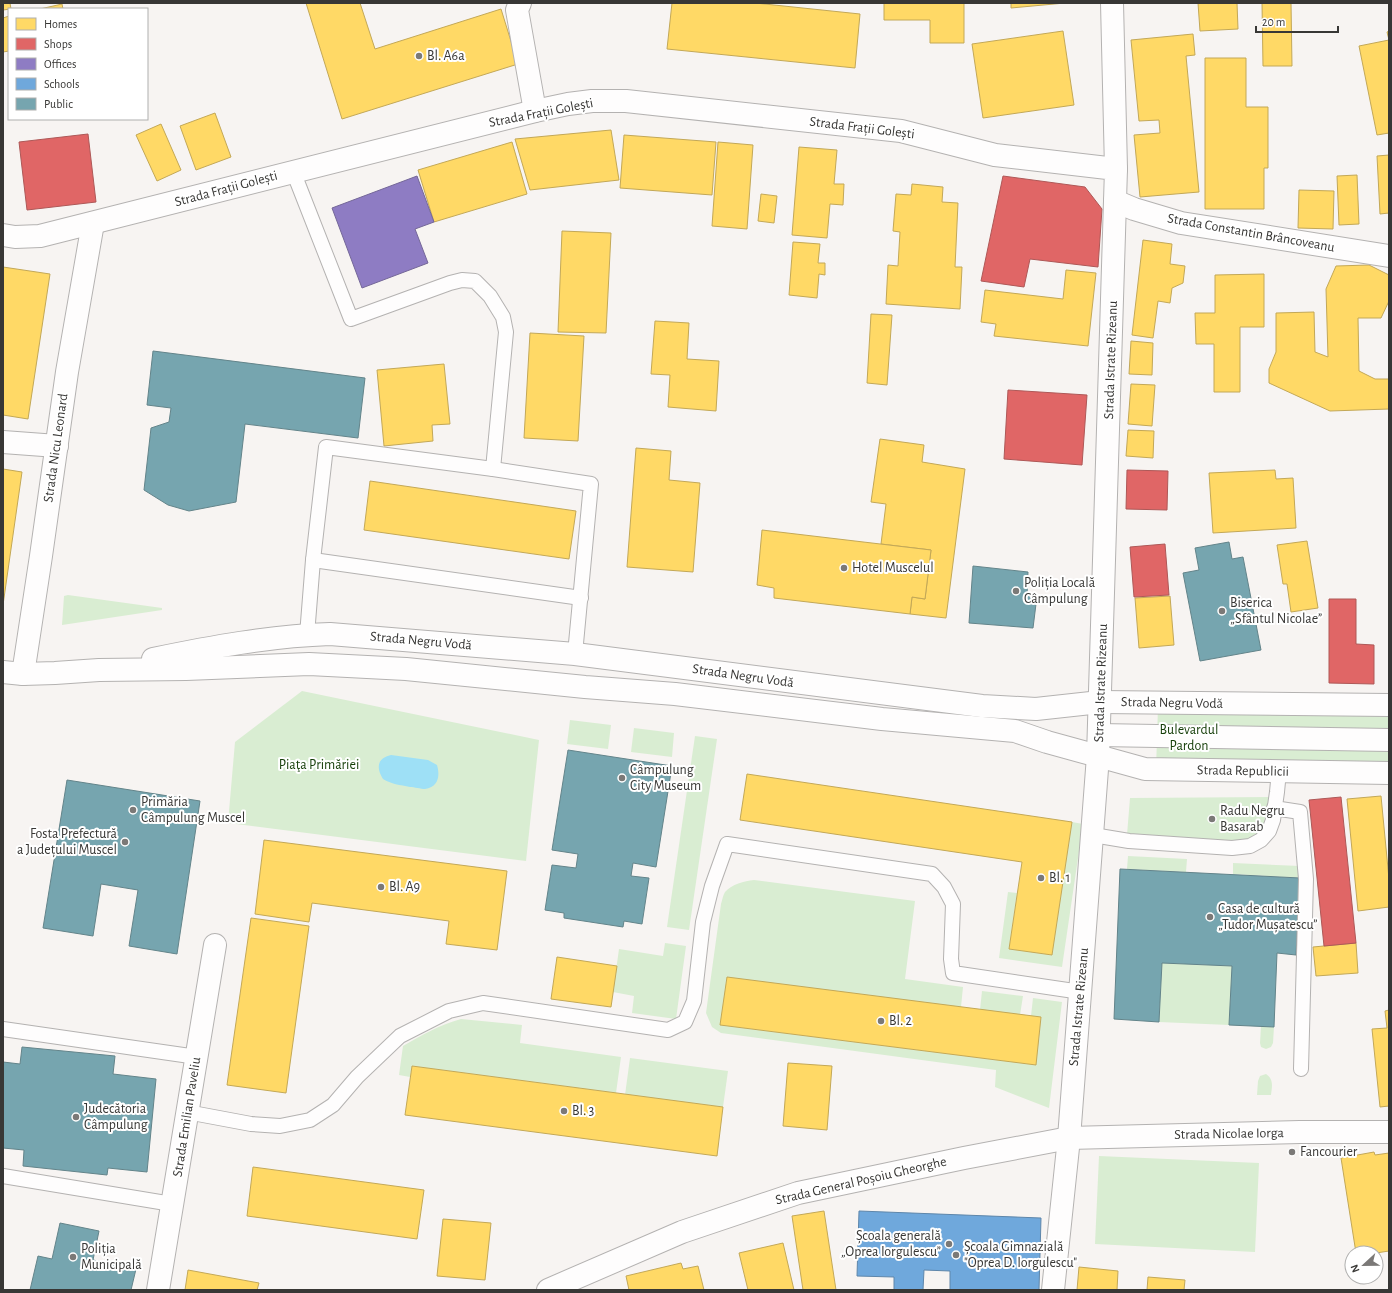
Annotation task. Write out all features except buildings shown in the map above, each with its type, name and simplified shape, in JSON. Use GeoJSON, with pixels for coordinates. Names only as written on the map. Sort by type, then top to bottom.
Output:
{"type":"FeatureCollection","features":[{"type":"Feature","properties":{"kind":"street"},"geometry":{"type":"LineString","coordinates":[[520,3],[517,10],[535,111]]}},
{"type":"Feature","properties":{"kind":"street","name":"Strada Istrate Rizeanu"},"geometry":{"type":"LineString","coordinates":[[1053,1290],[1069,1138],[1093,835],[1098,746],[1116,169],[1112,3]]}},
{"type":"Feature","properties":{"kind":"street","name":"Strada Frații Golești"},"geometry":{"type":"LineString","coordinates":[[93,223],[293,171],[535,111],[592,101],[626,101],[901,131],[995,155],[1116,169]]}},
{"type":"Feature","properties":{"kind":"street","name":"Strada Constantin Brâncoveanu"},"geometry":{"type":"LineString","coordinates":[[1115,201],[1134,209],[1181,224],[1389,256]]}},
{"type":"Feature","properties":{"kind":"street"},"geometry":{"type":"LineString","coordinates":[[3,235],[16,237],[40,236],[93,223]]}},
{"type":"Feature","properties":{"kind":"street","name":"Strada Nicu Leonard"},"geometry":{"type":"LineString","coordinates":[[13,673],[57,446],[67,372],[93,223]]}},
{"type":"Feature","properties":{"kind":"street"},"geometry":{"type":"LineString","coordinates":[[3,442],[57,446]]}},
{"type":"Feature","properties":{"kind":"street","name":"Strada Negru Vodă"},"geometry":{"type":"LineString","coordinates":[[99,670],[239,643],[307,635],[330,634],[575,654],[982,706],[1036,709],[1100,702],[1389,705]]}},
{"type":"Feature","properties":{"kind":"street","name":"Strada Negru Vodă"},"geometry":{"type":"LineString","coordinates":[[13,673],[55,673],[99,670],[309,664],[406,669],[675,694],[882,719],[1015,732],[1047,742],[1098,746]]}},
{"type":"Feature","properties":{"kind":"street"},"geometry":{"type":"LineString","coordinates":[[1098,746],[1389,740]]}},
{"type":"Feature","properties":{"kind":"street","name":"Strada Republicii"},"geometry":{"type":"LineString","coordinates":[[1098,746],[1145,769],[1389,773]]}},
{"type":"Feature","properties":{"kind":"street","name":"Strada Emilian Paveliu"},"geometry":{"type":"LineString","coordinates":[[158,1290],[215,945]]}},
{"type":"Feature","properties":{"kind":"street","name":"Strada Nicolae Iorga"},"geometry":{"type":"LineString","coordinates":[[1069,1138],[1300,1132],[1389,1132]]}},
{"type":"Feature","properties":{"kind":"street","name":"Strada General Poșoiu Gheorghe"},"geometry":{"type":"LineString","coordinates":[[548,1290],[682,1232],[798,1193],[964,1158],[1069,1138]]}},
{"type":"Feature","properties":{"kind":"lane"},"geometry":{"type":"LineString","coordinates":[[293,171],[351,319],[462,280],[475,281],[490,296],[502,317],[506,332],[493,469]]}},
{"type":"Feature","properties":{"kind":"lane"},"geometry":{"type":"LineString","coordinates":[[307,635],[313,560],[326,447],[493,469],[591,484],[575,654]]}},
{"type":"Feature","properties":{"kind":"lane"},"geometry":{"type":"LineString","coordinates":[[313,560],[581,598]]}},
{"type":"Feature","properties":{"kind":"lane"},"geometry":{"type":"LineString","coordinates":[[1093,835],[1128,841],[1241,848],[1250,846],[1260,840],[1269,831],[1273,820],[1279,771]]}},
{"type":"Feature","properties":{"kind":"lane"},"geometry":{"type":"LineString","coordinates":[[1274,808],[1300,812],[1306,874],[1306,927],[1301,1069]]}},
{"type":"Feature","properties":{"kind":"lane"},"geometry":{"type":"LineString","coordinates":[[187,1112],[251,1124],[280,1126],[310,1120],[333,1105],[357,1077],[400,1036],[449,1011],[483,1003],[668,1030],[685,1022],[694,1001],[703,922],[712,886],[727,844],[932,874],[944,887],[953,904],[951,959],[954,973],[1081,992]]}},
{"type":"Feature","properties":{"kind":"lane"},"geometry":{"type":"LineString","coordinates":[[3,1029],[196,1057]]}},
{"type":"Feature","properties":{"kind":"lane"},"geometry":{"type":"LineString","coordinates":[[3,1176],[172,1204]]}},
{"type":"Feature","properties":{"kind":"green space"},"geometry":{"type":"Polygon","coordinates":[[[68,595],[162,608],[162,610],[62,625],[64,596],[68,595]]]}},
{"type":"Feature","properties":{"kind":"green space","name":"Piaţa Primăriei"},"geometry":{"type":"Polygon","coordinates":[[[302,691],[539,740],[526,861],[228,823],[235,742],[302,691]]]}},
{"type":"Feature","properties":{"kind":"green space","name":"Bulevardul Pardon"},"geometry":{"type":"Polygon","coordinates":[[[1158,707],[1389,710],[1389,770],[1156,769],[1158,707]]]}},
{"type":"Feature","properties":{"kind":"green space"},"geometry":{"type":"Polygon","coordinates":[[[570,720],[611,725],[608,749],[567,744],[570,720]]]}},
{"type":"Feature","properties":{"kind":"green space"},"geometry":{"type":"Polygon","coordinates":[[[634,728],[674,733],[672,757],[631,752],[634,728]]]}},
{"type":"Feature","properties":{"kind":"green space"},"geometry":{"type":"Polygon","coordinates":[[[695,736],[717,739],[689,930],[667,927],[695,736]]]}},
{"type":"Feature","properties":{"kind":"green space"},"geometry":{"type":"Polygon","coordinates":[[[1274,797],[1262,832],[1240,844],[1127,835],[1130,798],[1274,797]]]}},
{"type":"Feature","properties":{"kind":"green space"},"geometry":{"type":"Polygon","coordinates":[[[1072,822],[1083,824],[1062,967],[999,958],[1008,892],[1017,893],[1009,949],[1052,955],[1072,822]]]}},
{"type":"Feature","properties":{"kind":"green space"},"geometry":{"type":"Polygon","coordinates":[[[1128,856],[1187,859],[1186,872],[1127,869],[1128,856]]]}},
{"type":"Feature","properties":{"kind":"green space"},"geometry":{"type":"Polygon","coordinates":[[[1233,863],[1300,866],[1300,878],[1233,874],[1233,863]]]}},
{"type":"Feature","properties":{"kind":"green space"},"geometry":{"type":"Polygon","coordinates":[[[754,880],[915,901],[905,979],[963,987],[961,1007],[727,978],[721,1025],[1035,1065],[1041,1018],[1031,1016],[1033,998],[1062,1002],[1049,1108],[995,1087],[996,1070],[721,1033],[712,1027],[706,1013],[721,904],[725,892],[731,887],[742,882],[754,880]]]}},
{"type":"Feature","properties":{"kind":"green space"},"geometry":{"type":"Polygon","coordinates":[[[665,943],[686,946],[676,1019],[632,1013],[634,996],[613,992],[619,949],[663,956],[665,943]]]}},
{"type":"Feature","properties":{"kind":"green space"},"geometry":{"type":"Polygon","coordinates":[[[1162,963],[1232,966],[1229,1025],[1159,1022],[1162,963]]]}},
{"type":"Feature","properties":{"kind":"green space"},"geometry":{"type":"Polygon","coordinates":[[[982,991],[1023,996],[1020,1015],[980,1010],[982,991]]]}},
{"type":"Feature","properties":{"kind":"green space"},"geometry":{"type":"Polygon","coordinates":[[[461,1019],[522,1025],[520,1043],[621,1057],[616,1093],[412,1066],[410,1077],[399,1075],[403,1046],[438,1027],[461,1019]]]}},
{"type":"Feature","properties":{"kind":"green space"},"geometry":{"type":"Polygon","coordinates":[[[1261,1026],[1274,1027],[1273,1043],[1271,1047],[1266,1049],[1261,1047],[1260,1043],[1261,1026]]]}},
{"type":"Feature","properties":{"kind":"green space"},"geometry":{"type":"Polygon","coordinates":[[[630,1058],[728,1071],[723,1107],[625,1095],[630,1058]]]}},
{"type":"Feature","properties":{"kind":"green space"},"geometry":{"type":"Polygon","coordinates":[[[1266,1074],[1269,1076],[1271,1081],[1271,1095],[1257,1095],[1260,1076],[1266,1074]]]}},
{"type":"Feature","properties":{"kind":"green space"},"geometry":{"type":"Polygon","coordinates":[[[1099,1156],[1259,1163],[1255,1252],[1095,1244],[1099,1156]]]}},
{"type":"Feature","properties":{"kind":"water"},"geometry":{"type":"Polygon","coordinates":[[[391,755],[428,760],[437,765],[438,776],[436,783],[430,788],[423,789],[396,784],[383,779],[379,771],[380,761],[386,756],[391,755]]]}},
{"type":"Feature","properties":{"kind":"place","name":"Bl. A6a"},"geometry":{"type":"Point","coordinates":[419,56]}},
{"type":"Feature","properties":{"kind":"place","name":"Hotel Muscelul"},"geometry":{"type":"Point","coordinates":[844,568]}},
{"type":"Feature","properties":{"kind":"place","name":"Poliția Locală Câmpulung"},"geometry":{"type":"Point","coordinates":[1016,591]}},
{"type":"Feature","properties":{"kind":"place","name":"Biserica „Sfântul Nicolae”"},"geometry":{"type":"Point","coordinates":[1222,611]}},
{"type":"Feature","properties":{"kind":"place","name":"Câmpulung City Museum"},"geometry":{"type":"Point","coordinates":[622,778]}},
{"type":"Feature","properties":{"kind":"place","name":"Primăria Câmpulung Muscel"},"geometry":{"type":"Point","coordinates":[133,810]}},
{"type":"Feature","properties":{"kind":"place","name":"Radu Negru Basarab"},"geometry":{"type":"Point","coordinates":[1212,819]}},
{"type":"Feature","properties":{"kind":"place","name":"Fosta Prefectură a Județului Muscel"},"geometry":{"type":"Point","coordinates":[125,842]}},
{"type":"Feature","properties":{"kind":"place","name":"Bl. 1"},"geometry":{"type":"Point","coordinates":[1041,878]}},
{"type":"Feature","properties":{"kind":"place","name":"Bl. A9"},"geometry":{"type":"Point","coordinates":[381,887]}},
{"type":"Feature","properties":{"kind":"place","name":"Casa de cultură „Tudor Mușatescu”"},"geometry":{"type":"Point","coordinates":[1210,917]}},
{"type":"Feature","properties":{"kind":"place","name":"Bl. 2"},"geometry":{"type":"Point","coordinates":[881,1021]}},
{"type":"Feature","properties":{"kind":"place","name":"Bl. 3"},"geometry":{"type":"Point","coordinates":[564,1111]}},
{"type":"Feature","properties":{"kind":"place","name":"Judecătoria Câmpulung"},"geometry":{"type":"Point","coordinates":[76,1117]}},
{"type":"Feature","properties":{"kind":"place","name":"Fancourier"},"geometry":{"type":"Point","coordinates":[1292,1152]}},
{"type":"Feature","properties":{"kind":"place","name":"Școala generală „Oprea Iorgulescu”"},"geometry":{"type":"Point","coordinates":[949,1244]}},
{"type":"Feature","properties":{"kind":"place","name":"Școala Gimnazială \"Oprea D. Iorgulescu\""},"geometry":{"type":"Point","coordinates":[956,1255]}},
{"type":"Feature","properties":{"kind":"place","name":"Poliția Municipală"},"geometry":{"type":"Point","coordinates":[73,1257]}}]}
